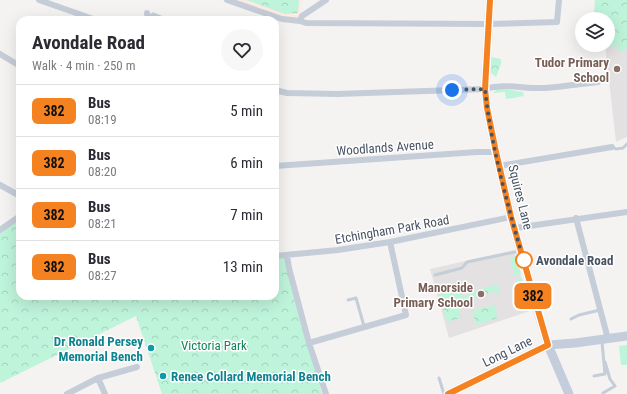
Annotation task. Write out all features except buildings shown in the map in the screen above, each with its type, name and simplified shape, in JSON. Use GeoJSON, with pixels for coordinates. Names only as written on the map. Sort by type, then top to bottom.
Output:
{"type":"FeatureCollection","features":[{"type":"Feature","properties":{"kind":"street"},"geometry":{"type":"LineString","coordinates":[[39,0],[85,16]]}},
{"type":"Feature","properties":{"kind":"street"},"geometry":{"type":"LineString","coordinates":[[226,0],[273,16]]}},
{"type":"Feature","properties":{"kind":"street"},"geometry":{"type":"LineString","coordinates":[[300,21],[302,16],[326,0]]}},
{"type":"Feature","properties":{"kind":"street","name":"Squires Lane"},"geometry":{"type":"LineString","coordinates":[[490,0],[485,89],[487,108],[511,217],[548,345],[569,394]]}},
{"type":"Feature","properties":{"kind":"street"},"geometry":{"type":"LineString","coordinates":[[279,18],[306,23],[489,24],[557,22],[559,0]]}},
{"type":"Feature","properties":{"kind":"street"},"geometry":{"type":"LineString","coordinates":[[0,54],[16,64]]}},
{"type":"Feature","properties":{"kind":"street"},"geometry":{"type":"LineString","coordinates":[[279,91],[286,93],[336,94],[485,89],[506,85],[522,88],[546,88],[598,82]]}},
{"type":"Feature","properties":{"kind":"street"},"geometry":{"type":"LineString","coordinates":[[500,166],[612,148]]}},
{"type":"Feature","properties":{"kind":"street","name":"Woodlands Avenue"},"geometry":{"type":"LineString","coordinates":[[279,166],[496,152]]}},
{"type":"Feature","properties":{"kind":"street"},"geometry":{"type":"LineString","coordinates":[[0,185],[16,194]]}},
{"type":"Feature","properties":{"kind":"street"},"geometry":{"type":"LineString","coordinates":[[515,228],[576,218],[627,212]]}},
{"type":"Feature","properties":{"kind":"street","name":"Etchingham Park Road"},"geometry":{"type":"LineString","coordinates":[[279,256],[390,242],[511,217]]}},
{"type":"Feature","properties":{"kind":"street"},"geometry":{"type":"LineString","coordinates":[[576,218],[600,310],[605,339]]}},
{"type":"Feature","properties":{"kind":"street"},"geometry":{"type":"LineString","coordinates":[[0,230],[16,219]]}},
{"type":"Feature","properties":{"kind":"street"},"geometry":{"type":"LineString","coordinates":[[309,343],[406,315],[390,242]]}},
{"type":"Feature","properties":{"kind":"street"},"geometry":{"type":"LineString","coordinates":[[287,256],[309,343],[326,394]]}},
{"type":"Feature","properties":{"kind":"street","name":"Long Lane"},"geometry":{"type":"LineString","coordinates":[[448,394],[548,345],[627,336]]}},
{"type":"Feature","properties":{"kind":"street"},"geometry":{"type":"LineString","coordinates":[[67,394],[98,378],[137,367]]}},
{"type":"Feature","properties":{"kind":"street"},"geometry":{"type":"LineString","coordinates":[[98,378],[104,394]]}},
{"type":"Feature","properties":{"kind":"lane"},"geometry":{"type":"LineString","coordinates":[[612,148],[623,148],[627,144]]}},
{"type":"Feature","properties":{"kind":"lane"},"geometry":{"type":"LineString","coordinates":[[435,275],[462,268],[467,262],[521,251]]}},
{"type":"Feature","properties":{"kind":"lane"},"geometry":{"type":"LineString","coordinates":[[348,300],[356,298],[364,328]]}},
{"type":"Feature","properties":{"kind":"lane"},"geometry":{"type":"LineString","coordinates":[[571,319],[579,315],[600,310]]}},
{"type":"Feature","properties":{"kind":"lane"},"geometry":{"type":"LineString","coordinates":[[594,376],[605,374],[603,358],[605,339]]}},
{"type":"Feature","properties":{"kind":"lane"},"geometry":{"type":"LineString","coordinates":[[603,358],[610,379],[615,386],[603,393]]}},
{"type":"Feature","properties":{"kind":"lane"},"geometry":{"type":"LineString","coordinates":[[439,378],[444,394]]}},
{"type":"Feature","properties":{"kind":"shaded area"},"geometry":{"type":"Polygon","coordinates":[[[226,0],[302,0],[299,20],[282,19],[279,18],[279,16],[273,16],[226,0]]]}},
{"type":"Feature","properties":{"kind":"shaded area","name":"Tudor Primary School"},"geometry":{"type":"Polygon","coordinates":[[[627,0],[627,137],[616,142],[606,52],[615,52],[615,12],[627,0]]]}},
{"type":"Feature","properties":{"kind":"shaded area","name":"Manorside Primary School"},"geometry":{"type":"Polygon","coordinates":[[[514,250],[530,311],[449,338],[430,269],[514,250]]]}},
{"type":"Feature","properties":{"kind":"green space"},"geometry":{"type":"Polygon","coordinates":[[[246,0],[299,0],[298,13],[285,14],[246,0]]]}},
{"type":"Feature","properties":{"kind":"green space"},"geometry":{"type":"Polygon","coordinates":[[[595,0],[627,0],[627,49],[619,52],[617,46],[615,46],[615,12],[594,12],[595,0]]]}},
{"type":"Feature","properties":{"kind":"green space"},"geometry":{"type":"Polygon","coordinates":[[[491,57],[501,59],[501,64],[496,77],[491,73],[491,57]]]}},
{"type":"Feature","properties":{"kind":"green space"},"geometry":{"type":"Polygon","coordinates":[[[498,88],[523,92],[524,96],[506,99],[505,92],[493,93],[498,88]]]}},
{"type":"Feature","properties":{"kind":"green space","name":"Victoria Park"},"geometry":{"type":"Polygon","coordinates":[[[16,219],[16,300],[279,300],[279,256],[287,256],[322,394],[162,394],[136,316],[0,383],[0,229],[16,219]]]}},
{"type":"Feature","properties":{"kind":"green space"},"geometry":{"type":"Polygon","coordinates":[[[516,256],[521,274],[515,277],[510,258],[516,256]]]}},
{"type":"Feature","properties":{"kind":"green space"},"geometry":{"type":"Polygon","coordinates":[[[522,278],[525,288],[519,290],[516,280],[522,278]]]}},
{"type":"Feature","properties":{"kind":"green space"},"geometry":{"type":"Polygon","coordinates":[[[497,284],[500,294],[497,295],[496,291],[460,302],[460,318],[447,322],[439,294],[459,289],[462,297],[473,294],[473,291],[497,284]]]}},
{"type":"Feature","properties":{"kind":"green space"},"geometry":{"type":"Polygon","coordinates":[[[525,292],[530,307],[523,310],[519,294],[525,292]]]}},
{"type":"Feature","properties":{"kind":"green space"},"geometry":{"type":"Polygon","coordinates":[[[494,305],[498,318],[476,325],[472,311],[494,305]]]}},
{"type":"Feature","properties":{"kind":"green space"},"geometry":{"type":"Polygon","coordinates":[[[627,345],[627,365],[621,365],[619,346],[627,345]]]}},
{"type":"Feature","properties":{"kind":"bus line","name":"382"},"geometry":{"type":"LineString","coordinates":[[448,394],[548,345],[511,217],[487,108],[485,89],[490,0]]}},
{"type":"Feature","properties":{"kind":"place","name":"Tudor Primary School"},"geometry":{"type":"Point","coordinates":[617,69]}},
{"type":"Feature","properties":{"kind":"place","name":"Avondale Road"},"geometry":{"type":"Point","coordinates":[524,260]}},
{"type":"Feature","properties":{"kind":"place","name":"Manorside Primary School"},"geometry":{"type":"Point","coordinates":[481,294]}},
{"type":"Feature","properties":{"kind":"place","name":"Dr Ronald Persey Memorial Bench"},"geometry":{"type":"Point","coordinates":[151,348]}},
{"type":"Feature","properties":{"kind":"place","name":"Renee Collard Memorial Bench"},"geometry":{"type":"Point","coordinates":[163,376]}},
{"type":"Feature","properties":{"kind":"route"},"geometry":{"type":"LineString","coordinates":[[452,90],[485,89],[487,108],[496,152],[511,217],[524,262],[524,260]]}}]}
